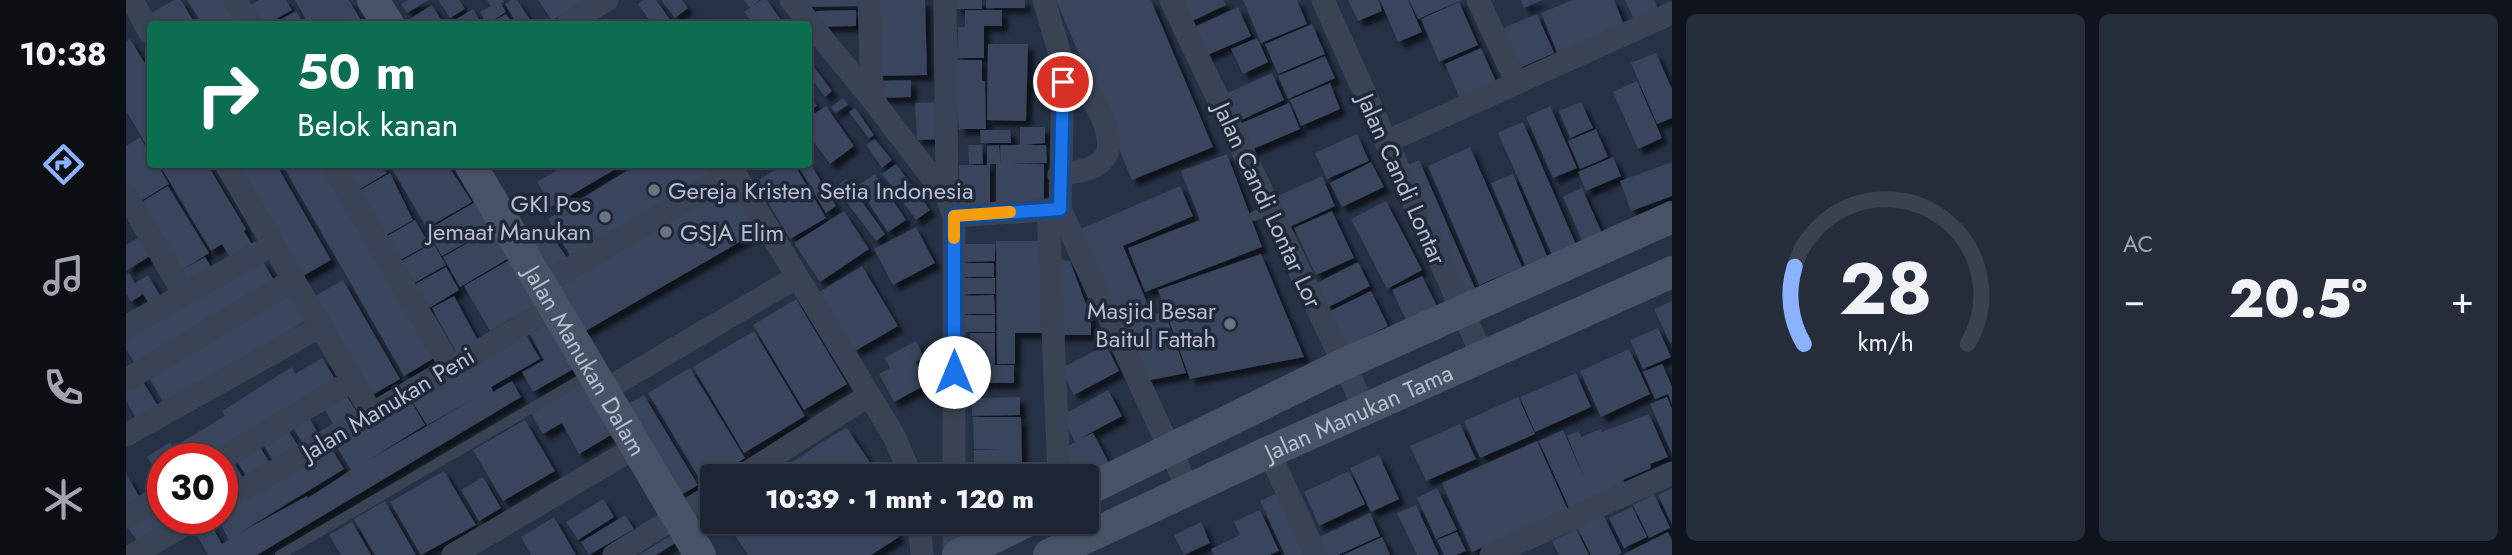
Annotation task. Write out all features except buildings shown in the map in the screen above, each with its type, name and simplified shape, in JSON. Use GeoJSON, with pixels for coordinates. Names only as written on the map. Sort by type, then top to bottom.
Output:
{"type":"FeatureCollection","features":[{"type":"Feature","properties":{"kind":"street"},"geometry":{"type":"LineString","coordinates":[[132,0],[147,28]]}},
{"type":"Feature","properties":{"kind":"street"},"geometry":{"type":"LineString","coordinates":[[235,0],[248,21]]}},
{"type":"Feature","properties":{"kind":"street"},"geometry":{"type":"LineString","coordinates":[[373,0],[386,21]]}},
{"type":"Feature","properties":{"kind":"street"},"geometry":{"type":"LineString","coordinates":[[572,21],[607,0]]}},
{"type":"Feature","properties":{"kind":"street"},"geometry":{"type":"LineString","coordinates":[[791,0],[808,21]]}},
{"type":"Feature","properties":{"kind":"street"},"geometry":{"type":"LineString","coordinates":[[869,0],[872,99]]}},
{"type":"Feature","properties":{"kind":"street"},"geometry":{"type":"LineString","coordinates":[[945,0],[954,464]]}},
{"type":"Feature","properties":{"kind":"street"},"geometry":{"type":"LineString","coordinates":[[1044,0],[1059,51],[1063,82],[1059,175],[1054,209],[1059,464]]}},
{"type":"Feature","properties":{"kind":"street","name":"Jalan Candi Lontar Lor"},"geometry":{"type":"LineString","coordinates":[[1171,0],[1262,213],[1364,409]]}},
{"type":"Feature","properties":{"kind":"street","name":"Jalan Candi Lontar"},"geometry":{"type":"LineString","coordinates":[[1323,0],[1483,357]]}},
{"type":"Feature","properties":{"kind":"street"},"geometry":{"type":"LineString","coordinates":[[1478,0],[1517,83]]}},
{"type":"Feature","properties":{"kind":"street"},"geometry":{"type":"LineString","coordinates":[[1386,142],[1672,13]]}},
{"type":"Feature","properties":{"kind":"street"},"geometry":{"type":"LineString","coordinates":[[812,26],[872,99],[950,207]]}},
{"type":"Feature","properties":{"kind":"street"},"geometry":{"type":"LineString","coordinates":[[1059,175],[1094,166],[1106,157],[1109,145],[1090,92],[1080,82],[1063,82]]}},
{"type":"Feature","properties":{"kind":"street"},"geometry":{"type":"LineString","coordinates":[[228,168],[372,414]]}},
{"type":"Feature","properties":{"kind":"street"},"geometry":{"type":"LineString","coordinates":[[334,168],[451,367]]}},
{"type":"Feature","properties":{"kind":"street","name":"Jalan Manukan Dalam"},"geometry":{"type":"LineString","coordinates":[[472,168],[700,555]]}},
{"type":"Feature","properties":{"kind":"street"},"geometry":{"type":"LineString","coordinates":[[732,168],[894,436],[906,464]]}},
{"type":"Feature","properties":{"kind":"street","name":"Jalan Manukan Peni"},"geometry":{"type":"LineString","coordinates":[[238,493],[451,367],[732,168]]}},
{"type":"Feature","properties":{"kind":"street"},"geometry":{"type":"LineString","coordinates":[[126,195],[184,294]]}},
{"type":"Feature","properties":{"kind":"street"},"geometry":{"type":"LineString","coordinates":[[950,207],[1054,209]]}},
{"type":"Feature","properties":{"kind":"street"},"geometry":{"type":"LineString","coordinates":[[1054,209],[1188,489]]}},
{"type":"Feature","properties":{"kind":"street","name":"Jalan Manukan Tama"},"geometry":{"type":"LineString","coordinates":[[1099,484],[1342,365],[1672,217]]}},
{"type":"Feature","properties":{"kind":"street"},"geometry":{"type":"LineString","coordinates":[[126,327],[272,245]]}},
{"type":"Feature","properties":{"kind":"street","name":"Jalan Manukan Tama"},"geometry":{"type":"LineString","coordinates":[[1060,541],[1188,489],[1672,272]]}},
{"type":"Feature","properties":{"kind":"street"},"geometry":{"type":"LineString","coordinates":[[598,382],[797,277]]}},
{"type":"Feature","properties":{"kind":"street"},"geometry":{"type":"LineString","coordinates":[[126,380],[292,281]]}},
{"type":"Feature","properties":{"kind":"street"},"geometry":{"type":"LineString","coordinates":[[126,435],[321,326]]}},
{"type":"Feature","properties":{"kind":"street"},"geometry":{"type":"LineString","coordinates":[[238,450],[352,382]]}},
{"type":"Feature","properties":{"kind":"street"},"geometry":{"type":"LineString","coordinates":[[761,464],[868,396]]}},
{"type":"Feature","properties":{"kind":"street"},"geometry":{"type":"LineString","coordinates":[[453,555],[636,447]]}},
{"type":"Feature","properties":{"kind":"street"},"geometry":{"type":"LineString","coordinates":[[1269,452],[1315,555]]}},
{"type":"Feature","properties":{"kind":"street"},"geometry":{"type":"LineString","coordinates":[[1491,555],[1672,474]]}},
{"type":"Feature","properties":{"kind":"street"},"geometry":{"type":"LineString","coordinates":[[614,555],[700,503]]}},
{"type":"Feature","properties":{"kind":"street"},"geometry":{"type":"LineString","coordinates":[[126,517],[147,505]]}},
{"type":"Feature","properties":{"kind":"street"},"geometry":{"type":"LineString","coordinates":[[133,555],[169,534]]}},
{"type":"Feature","properties":{"kind":"street"},"geometry":{"type":"LineString","coordinates":[[920,534],[922,555]]}},
{"type":"Feature","properties":{"kind":"street"},"geometry":{"type":"LineString","coordinates":[[955,534],[956,555],[1000,534]]}},
{"type":"Feature","properties":{"kind":"lane"},"geometry":{"type":"LineString","coordinates":[[280,555],[598,382]]}},
{"type":"Feature","properties":{"kind":"slow traffic"},"geometry":{"type":"LineString","coordinates":[[954,238],[954,216],[1010,212]]}},
{"type":"Feature","properties":{"kind":"place","name":"Gereja Kristen Setia Indonesia"},"geometry":{"type":"Point","coordinates":[654,190]}},
{"type":"Feature","properties":{"kind":"place","name":"GKI Pos Jemaat Manukan"},"geometry":{"type":"Point","coordinates":[605,217]}},
{"type":"Feature","properties":{"kind":"place","name":"GSJA Elim"},"geometry":{"type":"Point","coordinates":[666,232]}},
{"type":"Feature","properties":{"kind":"place","name":"Masjid Besar Baitul Fattah"},"geometry":{"type":"Point","coordinates":[1230,324]}},
{"type":"Feature","properties":{"kind":"route"},"geometry":{"type":"LineString","coordinates":[[954,372],[954,216],[1060,209],[1063,82]]}}]}
